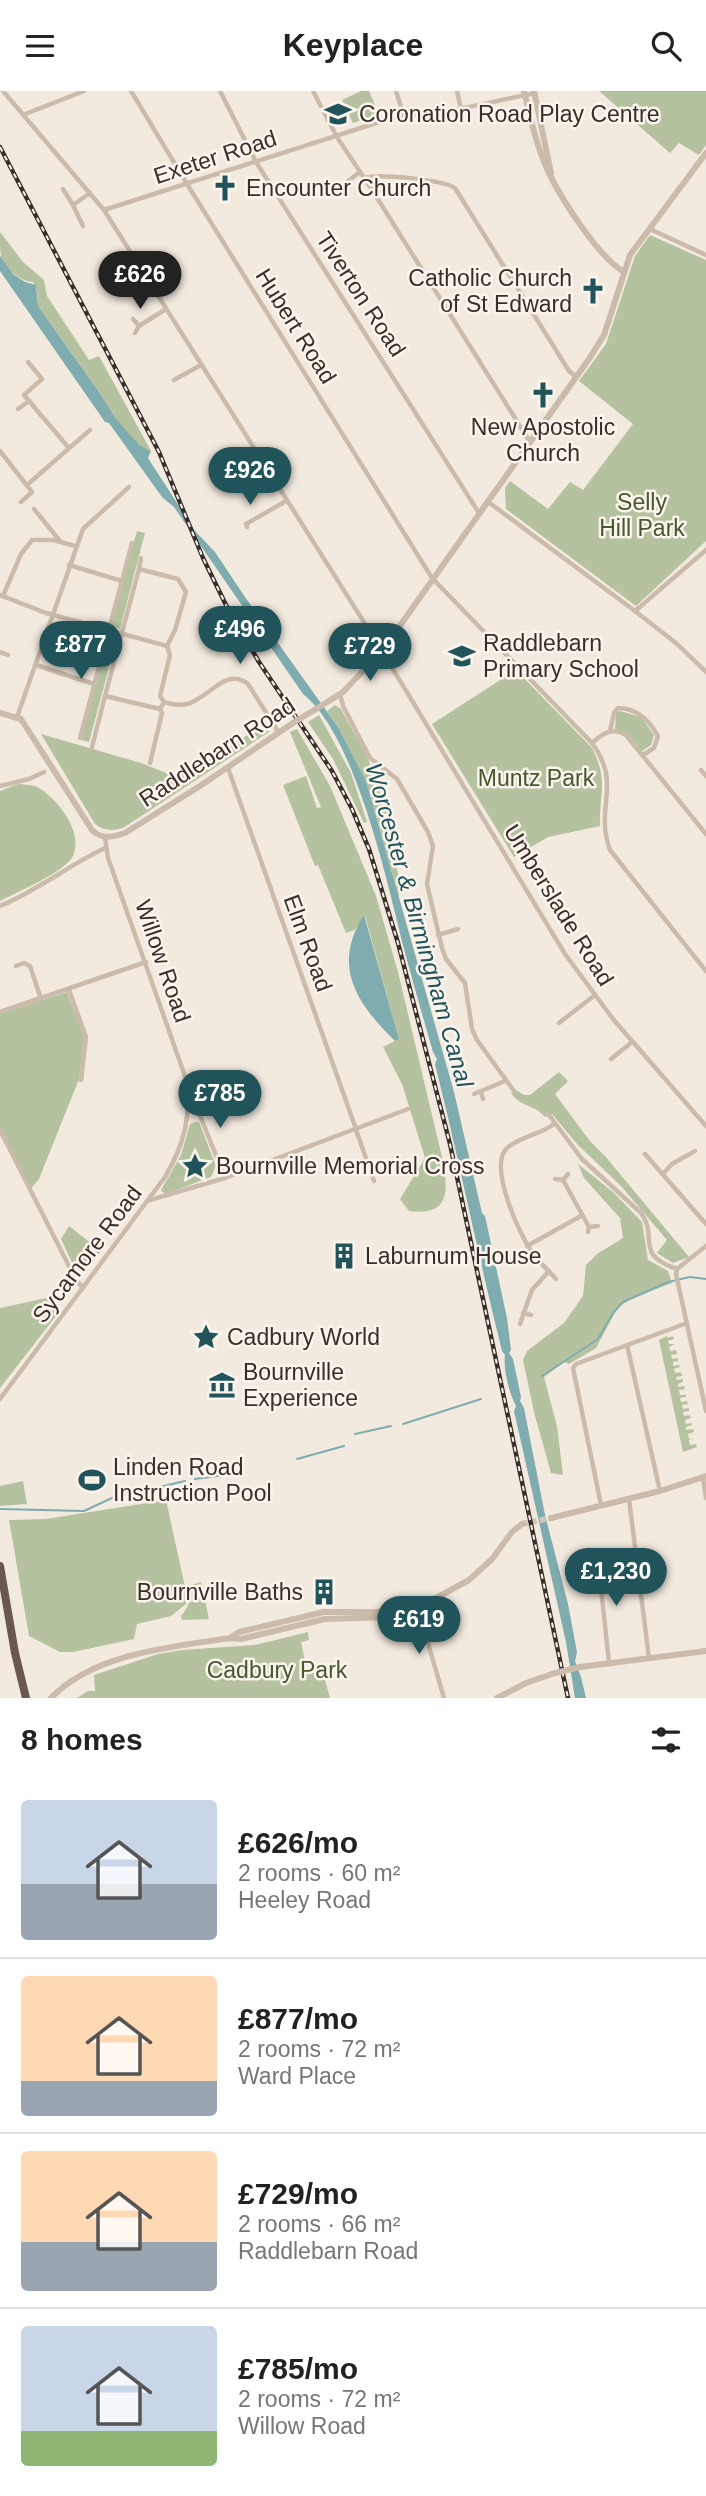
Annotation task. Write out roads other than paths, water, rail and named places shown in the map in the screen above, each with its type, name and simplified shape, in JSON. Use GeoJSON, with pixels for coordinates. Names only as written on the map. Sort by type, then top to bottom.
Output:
{"type":"FeatureCollection","features":[{"type":"Feature","properties":{"kind":"highway"},"geometry":{"type":"LineString","coordinates":[[0,1566],[15,1653],[29,1698]]}},
{"type":"Feature","properties":{"kind":"street","name":"Umberslade Road"},"geometry":{"type":"LineString","coordinates":[[4,91],[104,210],[382,650],[557,940],[632,1042],[706,1126]]}},
{"type":"Feature","properties":{"kind":"street"},"geometry":{"type":"LineString","coordinates":[[23,115],[84,91]]}},
{"type":"Feature","properties":{"kind":"street","name":"Hubert Road"},"geometry":{"type":"LineString","coordinates":[[131,91],[432,578],[602,756],[607,769],[608,790],[604,817],[610,850],[706,971]]}},
{"type":"Feature","properties":{"kind":"street","name":"Tiverton Road"},"geometry":{"type":"LineString","coordinates":[[220,91],[256,162],[479,513]]}},
{"type":"Feature","properties":{"kind":"street"},"geometry":{"type":"LineString","coordinates":[[313,91],[337,137],[530,442]]}},
{"type":"Feature","properties":{"kind":"street"},"geometry":{"type":"LineString","coordinates":[[396,91],[404,116]]}},
{"type":"Feature","properties":{"kind":"street"},"geometry":{"type":"LineString","coordinates":[[457,91],[461,109]]}},
{"type":"Feature","properties":{"kind":"street"},"geometry":{"type":"LineString","coordinates":[[534,92],[551,163],[551,175]]}},
{"type":"Feature","properties":{"kind":"street","name":"Exeter Road"},"geometry":{"type":"LineString","coordinates":[[104,210],[404,116],[461,109],[534,92]]}},
{"type":"Feature","properties":{"kind":"street"},"geometry":{"type":"LineString","coordinates":[[525,93],[544,164],[590,237],[614,267],[624,272]]}},
{"type":"Feature","properties":{"kind":"street","name":"Raddlebarn Road"},"geometry":{"type":"LineString","coordinates":[[105,837],[125,833],[340,694],[382,650],[604,335],[630,255],[706,153]]}},
{"type":"Feature","properties":{"kind":"street"},"geometry":{"type":"LineString","coordinates":[[335,191],[360,173]]}},
{"type":"Feature","properties":{"kind":"street"},"geometry":{"type":"LineString","coordinates":[[364,178],[376,176],[421,180],[449,184],[455,188],[569,371],[576,377]]}},
{"type":"Feature","properties":{"kind":"street"},"geometry":{"type":"LineString","coordinates":[[63,189],[83,226]]}},
{"type":"Feature","properties":{"kind":"street"},"geometry":{"type":"LineString","coordinates":[[73,205],[90,193]]}},
{"type":"Feature","properties":{"kind":"street"},"geometry":{"type":"LineString","coordinates":[[650,229],[706,255]]}},
{"type":"Feature","properties":{"kind":"street"},"geometry":{"type":"LineString","coordinates":[[102,267],[111,275],[134,260]]}},
{"type":"Feature","properties":{"kind":"street"},"geometry":{"type":"LineString","coordinates":[[135,333],[139,326],[166,309]]}},
{"type":"Feature","properties":{"kind":"street"},"geometry":{"type":"LineString","coordinates":[[134,319],[139,326]]}},
{"type":"Feature","properties":{"kind":"street"},"geometry":{"type":"LineString","coordinates":[[28,362],[42,379],[24,395],[68,447]]}},
{"type":"Feature","properties":{"kind":"street"},"geometry":{"type":"LineString","coordinates":[[174,380],[201,365]]}},
{"type":"Feature","properties":{"kind":"street"},"geometry":{"type":"LineString","coordinates":[[18,408],[29,401]]}},
{"type":"Feature","properties":{"kind":"street"},"geometry":{"type":"LineString","coordinates":[[27,485],[90,430]]}},
{"type":"Feature","properties":{"kind":"street"},"geometry":{"type":"LineString","coordinates":[[0,451],[32,492],[21,502]]}},
{"type":"Feature","properties":{"kind":"street"},"geometry":{"type":"LineString","coordinates":[[221,484],[218,479],[257,455]]}},
{"type":"Feature","properties":{"kind":"street"},"geometry":{"type":"LineString","coordinates":[[17,717],[83,529],[129,487]]}},
{"type":"Feature","properties":{"kind":"street"},"geometry":{"type":"LineString","coordinates":[[247,527],[246,524],[286,501]]}},
{"type":"Feature","properties":{"kind":"street"},"geometry":{"type":"LineString","coordinates":[[487,501],[676,643],[706,672]]}},
{"type":"Feature","properties":{"kind":"street"},"geometry":{"type":"LineString","coordinates":[[34,509],[61,541]]}},
{"type":"Feature","properties":{"kind":"street"},"geometry":{"type":"LineString","coordinates":[[75,546],[61,541],[32,540],[25,546],[2,595],[53,615],[167,646]]}},
{"type":"Feature","properties":{"kind":"street"},"geometry":{"type":"LineString","coordinates":[[80,738],[132,543]]}},
{"type":"Feature","properties":{"kind":"street"},"geometry":{"type":"LineString","coordinates":[[635,611],[706,550]]}},
{"type":"Feature","properties":{"kind":"street"},"geometry":{"type":"LineString","coordinates":[[92,747],[141,558]]}},
{"type":"Feature","properties":{"kind":"street"},"geometry":{"type":"LineString","coordinates":[[69,565],[122,581]]}},
{"type":"Feature","properties":{"kind":"street"},"geometry":{"type":"LineString","coordinates":[[139,569],[178,579],[186,592],[175,630],[167,646],[170,655],[160,696],[164,702],[185,705],[227,679],[241,679],[248,684],[279,733]]}},
{"type":"Feature","properties":{"kind":"street"},"geometry":{"type":"LineString","coordinates":[[0,652],[8,655]]}},
{"type":"Feature","properties":{"kind":"street"},"geometry":{"type":"LineString","coordinates":[[36,665],[94,684]]}},
{"type":"Feature","properties":{"kind":"street"},"geometry":{"type":"LineString","coordinates":[[105,693],[160,709]]}},
{"type":"Feature","properties":{"kind":"street"},"geometry":{"type":"LineString","coordinates":[[340,694],[343,706],[370,758],[397,779],[428,832],[433,846],[426,884],[438,935],[446,959],[465,983],[472,1029],[514,1091]]}},
{"type":"Feature","properties":{"kind":"street"},"geometry":{"type":"LineString","coordinates":[[150,763],[161,722],[160,709],[164,702]]}},
{"type":"Feature","properties":{"kind":"street"},"geometry":{"type":"LineString","coordinates":[[610,731],[614,713],[618,708],[625,708],[642,716],[652,725],[658,736],[654,748],[643,755]]}},
{"type":"Feature","properties":{"kind":"street"},"geometry":{"type":"LineString","coordinates":[[0,713],[17,717],[28,728],[92,830],[105,837]]}},
{"type":"Feature","properties":{"kind":"street"},"geometry":{"type":"LineString","coordinates":[[592,743],[610,731],[626,735],[706,833]]}},
{"type":"Feature","properties":{"kind":"street","name":"Elm Road"},"geometry":{"type":"LineString","coordinates":[[228,768],[374,1181]]}},
{"type":"Feature","properties":{"kind":"street"},"geometry":{"type":"LineString","coordinates":[[702,770],[706,776]]}},
{"type":"Feature","properties":{"kind":"street"},"geometry":{"type":"LineString","coordinates":[[0,786],[29,779],[44,772]]}},
{"type":"Feature","properties":{"kind":"street","name":"Willow Road"},"geometry":{"type":"LineString","coordinates":[[105,837],[105,848],[186,1079],[189,1096],[187,1123]]}},
{"type":"Feature","properties":{"kind":"street"},"geometry":{"type":"LineString","coordinates":[[0,906],[50,881],[72,864],[105,848]]}},
{"type":"Feature","properties":{"kind":"street"},"geometry":{"type":"LineString","coordinates":[[438,935],[459,928]]}},
{"type":"Feature","properties":{"kind":"street"},"geometry":{"type":"LineString","coordinates":[[0,1012],[146,962]]}},
{"type":"Feature","properties":{"kind":"street"},"geometry":{"type":"LineString","coordinates":[[16,966],[30,966],[41,999]]}},
{"type":"Feature","properties":{"kind":"street"},"geometry":{"type":"LineString","coordinates":[[69,990],[86,1037],[81,1080]]}},
{"type":"Feature","properties":{"kind":"street"},"geometry":{"type":"LineString","coordinates":[[559,1023],[595,995]]}},
{"type":"Feature","properties":{"kind":"street"},"geometry":{"type":"LineString","coordinates":[[611,1059],[632,1042]]}},
{"type":"Feature","properties":{"kind":"street"},"geometry":{"type":"LineString","coordinates":[[474,1094],[505,1081]]}},
{"type":"Feature","properties":{"kind":"street"},"geometry":{"type":"LineString","coordinates":[[481,1092],[483,1100]]}},
{"type":"Feature","properties":{"kind":"street","name":"Willow Road"},"geometry":{"type":"LineString","coordinates":[[189,1096],[195,1103],[225,1178]]}},
{"type":"Feature","properties":{"kind":"street"},"geometry":{"type":"LineString","coordinates":[[149,1201],[225,1178],[408,1109]]}},
{"type":"Feature","properties":{"kind":"street"},"geometry":{"type":"LineString","coordinates":[[549,1115],[582,1159],[641,1213],[645,1219],[648,1245],[652,1254],[658,1261],[676,1271],[706,1412]]}},
{"type":"Feature","properties":{"kind":"street","name":"Sycamore Road"},"geometry":{"type":"LineString","coordinates":[[0,1399],[149,1201],[174,1163],[187,1123]]}},
{"type":"Feature","properties":{"kind":"street"},"geometry":{"type":"LineString","coordinates":[[554,1124],[511,1145],[502,1155],[500,1163],[505,1191],[527,1246],[556,1279]]}},
{"type":"Feature","properties":{"kind":"street"},"geometry":{"type":"LineString","coordinates":[[0,1130],[76,1280],[83,1288]]}},
{"type":"Feature","properties":{"kind":"street"},"geometry":{"type":"LineString","coordinates":[[664,1174],[672,1164],[695,1151]]}},
{"type":"Feature","properties":{"kind":"street"},"geometry":{"type":"LineString","coordinates":[[645,1154],[706,1224]]}},
{"type":"Feature","properties":{"kind":"street"},"geometry":{"type":"LineString","coordinates":[[563,1180],[568,1174]]}},
{"type":"Feature","properties":{"kind":"street"},"geometry":{"type":"LineString","coordinates":[[555,1179],[563,1180]]}},
{"type":"Feature","properties":{"kind":"street"},"geometry":{"type":"LineString","coordinates":[[563,1180],[589,1230],[598,1226]]}},
{"type":"Feature","properties":{"kind":"street"},"geometry":{"type":"LineString","coordinates":[[527,1246],[581,1216]]}},
{"type":"Feature","properties":{"kind":"street"},"geometry":{"type":"LineString","coordinates":[[676,1271],[706,1246]]}},
{"type":"Feature","properties":{"kind":"street"},"geometry":{"type":"LineString","coordinates":[[520,1324],[532,1290],[549,1271]]}},
{"type":"Feature","properties":{"kind":"street"},"geometry":{"type":"LineString","coordinates":[[523,1313],[531,1315]]}},
{"type":"Feature","properties":{"kind":"street"},"geometry":{"type":"LineString","coordinates":[[601,1505],[573,1368],[576,1364],[687,1323]]}},
{"type":"Feature","properties":{"kind":"street"},"geometry":{"type":"LineString","coordinates":[[627,1345],[660,1491]]}},
{"type":"Feature","properties":{"kind":"street"},"geometry":{"type":"LineString","coordinates":[[551,1518],[660,1491],[705,1476],[706,1499]]}},
{"type":"Feature","properties":{"kind":"street"},"geometry":{"type":"LineString","coordinates":[[628,1499],[649,1658]]}},
{"type":"Feature","properties":{"kind":"street"},"geometry":{"type":"LineString","coordinates":[[51,1697],[71,1681],[101,1665],[165,1648],[230,1638],[239,1632],[324,1612],[392,1617],[418,1608],[469,1580],[492,1559],[512,1532],[522,1524]]}},
{"type":"Feature","properties":{"kind":"street"},"geometry":{"type":"LineString","coordinates":[[610,1664],[599,1569],[637,1563]]}},
{"type":"Feature","properties":{"kind":"street"},"geometry":{"type":"LineString","coordinates":[[418,1608],[444,1698]]}},
{"type":"Feature","properties":{"kind":"street"},"geometry":{"type":"LineString","coordinates":[[497,1698],[526,1683],[580,1667],[706,1651]]}},
{"type":"Feature","properties":{"kind":"water"},"geometry":{"type":"Polygon","coordinates":[[[0,256],[13,274],[36,285],[38,306],[116,419],[139,445],[151,451],[148,458],[195,531],[215,552],[338,727],[366,781],[454,1092],[482,1213],[485,1216],[507,1318],[511,1350],[509,1353],[513,1359],[545,1515],[568,1604],[577,1652],[575,1661],[586,1698],[575,1698],[566,1642],[514,1411],[516,1406],[507,1381],[505,1355],[493,1315],[435,1064],[437,1059],[414,987],[379,850],[354,775],[322,714],[303,694],[174,507],[162,497],[109,423],[105,422],[0,271],[0,256]]]}},
{"type":"Feature","properties":{"kind":"water"},"geometry":{"type":"Polygon","coordinates":[[[364,915],[399,1039],[395,1041],[369,1013],[353,983],[349,968],[354,934],[364,915]]]}},
{"type":"Feature","properties":{"kind":"waterway"},"geometry":{"type":"LineString","coordinates":[[542,1376],[598,1339],[613,1313],[623,1302],[668,1282],[690,1277],[706,1279]]}},
{"type":"Feature","properties":{"kind":"waterway"},"geometry":{"type":"LineString","coordinates":[[403,1424],[481,1399]]}},
{"type":"Feature","properties":{"kind":"waterway"},"geometry":{"type":"LineString","coordinates":[[355,1434],[391,1426]]}},
{"type":"Feature","properties":{"kind":"waterway"},"geometry":{"type":"LineString","coordinates":[[297,1459],[344,1446]]}},
{"type":"Feature","properties":{"kind":"waterway"},"geometry":{"type":"LineString","coordinates":[[195,1479],[224,1475]]}},
{"type":"Feature","properties":{"kind":"waterway"},"geometry":{"type":"LineString","coordinates":[[0,1509],[84,1511],[112,1498],[185,1481]]}},
{"type":"Feature","properties":{"kind":"tunnel"},"geometry":{"type":"LineString","coordinates":[[522,1524],[551,1518]]}},
{"type":"Feature","properties":{"kind":"railway"},"geometry":{"type":"LineString","coordinates":[[0,147],[159,452],[203,558],[226,605],[259,662],[332,771],[369,849],[398,943],[450,1144],[568,1698]]}},
{"type":"Feature","properties":{"kind":"place","name":"Coronation Road Play Centre"},"geometry":{"type":"Point","coordinates":[338,114]}},
{"type":"Feature","properties":{"kind":"place","name":"Encounter Church"},"geometry":{"type":"Point","coordinates":[225,188]}},
{"type":"Feature","properties":{"kind":"place","name":"Catholic Church of St Edward"},"geometry":{"type":"Point","coordinates":[593,291]}},
{"type":"Feature","properties":{"kind":"place","name":"New Apostolic Church"},"geometry":{"type":"Point","coordinates":[543,395]}},
{"type":"Feature","properties":{"kind":"place","name":"Raddlebarn Primary School"},"geometry":{"type":"Point","coordinates":[462,656]}},
{"type":"Feature","properties":{"kind":"place","name":"Bournville Memorial Cross"},"geometry":{"type":"Point","coordinates":[195,1166]}},
{"type":"Feature","properties":{"kind":"place","name":"Laburnum House"},"geometry":{"type":"Point","coordinates":[344,1256]}},
{"type":"Feature","properties":{"kind":"place","name":"Cadbury World"},"geometry":{"type":"Point","coordinates":[206,1337]}},
{"type":"Feature","properties":{"kind":"place","name":"Bournville Experience"},"geometry":{"type":"Point","coordinates":[222,1385]}},
{"type":"Feature","properties":{"kind":"place","name":"Linden Road Instruction Pool"},"geometry":{"type":"Point","coordinates":[92,1480]}},
{"type":"Feature","properties":{"kind":"place","name":"Bournville Baths"},"geometry":{"type":"Point","coordinates":[324,1592]}},
{"type":"Feature","properties":{"kind":"park label","name":"Selly Hill Park"},"geometry":{"type":"Point","coordinates":[642,515]}},
{"type":"Feature","properties":{"kind":"park label","name":"Muntz Park"},"geometry":{"type":"Point","coordinates":[536,778]}},
{"type":"Feature","properties":{"kind":"park label","name":"Cadbury Park"},"geometry":{"type":"Point","coordinates":[277,1670]}},
{"type":"Feature","properties":{"kind":"water label","name":"Worcester & Birmingham Canal"},"geometry":{"type":"Point","coordinates":[419,925]}}]}
